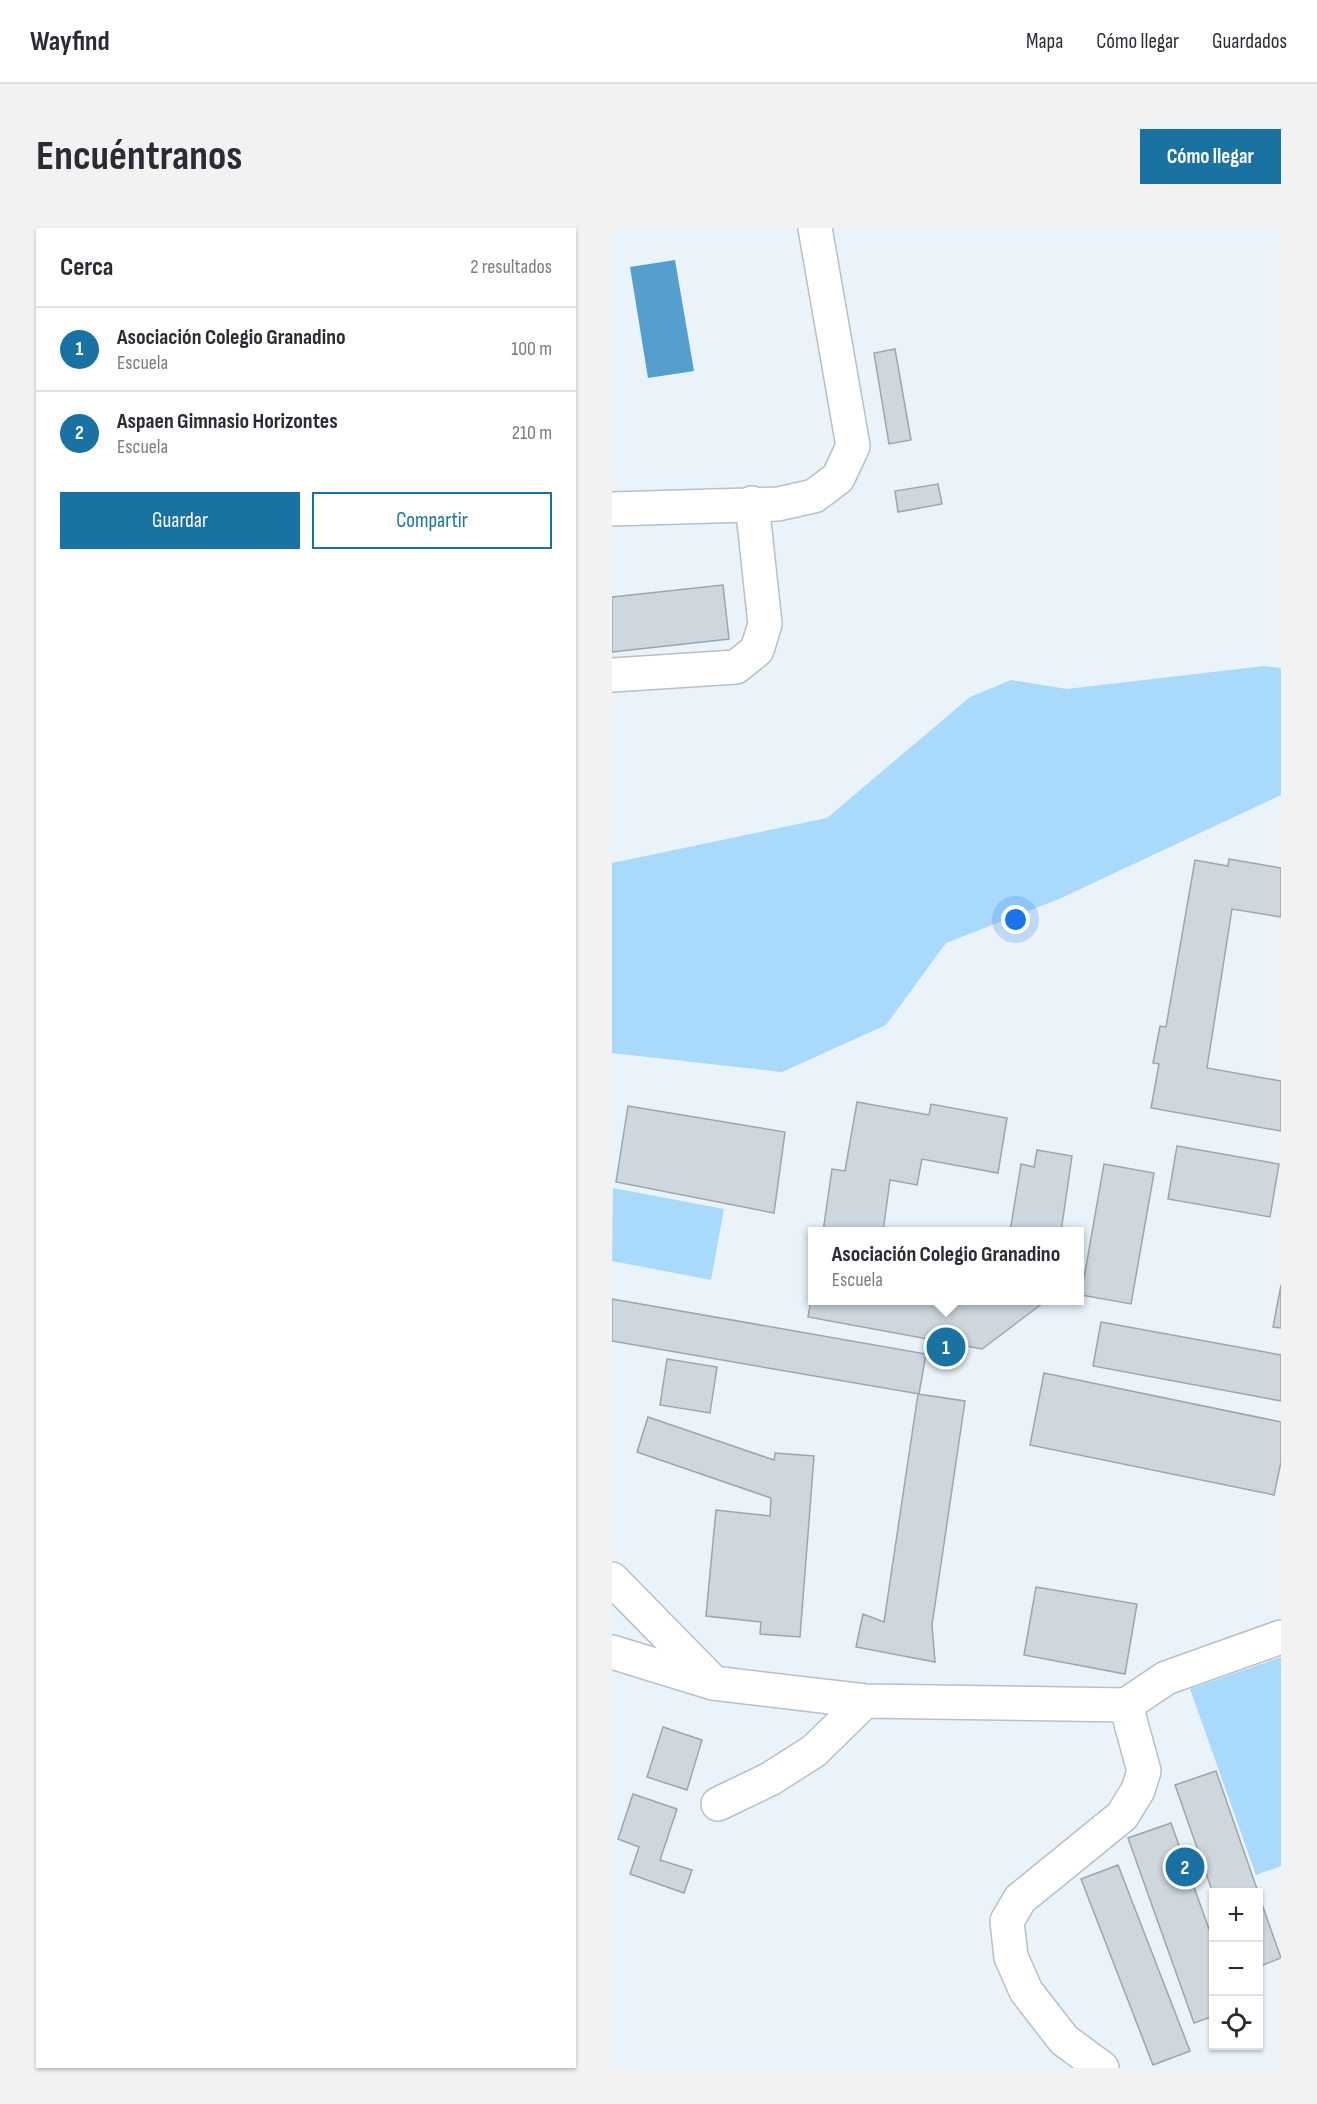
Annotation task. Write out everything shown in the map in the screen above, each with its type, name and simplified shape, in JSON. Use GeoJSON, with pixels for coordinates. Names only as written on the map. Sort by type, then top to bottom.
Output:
{"type":"FeatureCollection","features":[{"type":"Feature","properties":{"kind":"street"},"geometry":{"type":"LineString","coordinates":[[612,509],[778,504],[814,496],[838,478],[853,446],[815,228]]}},
{"type":"Feature","properties":{"kind":"street"},"geometry":{"type":"LineString","coordinates":[[612,675],[736,667],[757,650],[765,624],[752,503]]}},
{"type":"Feature","properties":{"kind":"street"},"geometry":{"type":"LineString","coordinates":[[612,1580],[713,1683]]}},
{"type":"Feature","properties":{"kind":"street"},"geometry":{"type":"LineString","coordinates":[[612,1608],[656,1623]]}},
{"type":"Feature","properties":{"kind":"street"},"geometry":{"type":"LineString","coordinates":[[612,1652],[713,1683],[865,1701],[1126,1705],[1166,1677],[1281,1637]]}},
{"type":"Feature","properties":{"kind":"street"},"geometry":{"type":"LineString","coordinates":[[718,1804],[770,1779],[814,1751],[865,1701]]}},
{"type":"Feature","properties":{"kind":"street"},"geometry":{"type":"LineString","coordinates":[[1102,2068],[1064,2040],[1026,1991],[1011,1958],[1007,1921],[1020,1899],[1122,1816],[1138,1790],[1144,1771],[1126,1705]]}},
{"type":"Feature","properties":{"kind":"shaded area"},"geometry":{"type":"Polygon","coordinates":[[[675,260],[694,371],[648,378],[630,267],[675,260]]]}},
{"type":"Feature","properties":{"kind":"shaded area"},"geometry":{"type":"Polygon","coordinates":[[[1264,666],[1281,668],[1281,795],[1059,899],[946,943],[886,1025],[782,1072],[612,1053],[612,863],[827,818],[970,697],[1011,680],[1067,689],[1264,666]]]}},
{"type":"Feature","properties":{"kind":"shaded area"},"geometry":{"type":"Polygon","coordinates":[[[613,1188],[724,1209],[711,1280],[612,1261],[613,1188]]]}},
{"type":"Feature","properties":{"kind":"shaded area"},"geometry":{"type":"Polygon","coordinates":[[[1281,1657],[1281,1866],[1256,1875],[1190,1689],[1281,1657]]]}},
{"type":"Feature","properties":{"kind":"building"},"geometry":{"type":"Polygon","coordinates":[[[895,349],[911,440],[889,444],[874,353],[895,349]]]}},
{"type":"Feature","properties":{"kind":"building"},"geometry":{"type":"Polygon","coordinates":[[[938,484],[942,504],[898,512],[895,491],[938,484]]]}},
{"type":"Feature","properties":{"kind":"building"},"geometry":{"type":"Polygon","coordinates":[[[723,585],[729,639],[612,652],[612,597],[723,585]]]}},
{"type":"Feature","properties":{"kind":"building"},"geometry":{"type":"Polygon","coordinates":[[[1229,859],[1281,868],[1281,917],[1232,909],[1207,1068],[1281,1081],[1281,1131],[1151,1108],[1159,1064],[1153,1063],[1160,1026],[1166,1027],[1195,860],[1228,866],[1229,859]]]}},
{"type":"Feature","properties":{"kind":"building"},"geometry":{"type":"Polygon","coordinates":[[[857,1102],[929,1115],[931,1104],[1007,1118],[998,1173],[922,1159],[917,1185],[890,1180],[884,1227],[824,1227],[832,1169],[845,1171],[857,1102]]]}},
{"type":"Feature","properties":{"kind":"building"},"geometry":{"type":"Polygon","coordinates":[[[628,1106],[785,1132],[774,1213],[616,1182],[628,1106]]]}},
{"type":"Feature","properties":{"kind":"building"},"geometry":{"type":"Polygon","coordinates":[[[1177,1146],[1279,1164],[1270,1217],[1168,1199],[1177,1146]]]}},
{"type":"Feature","properties":{"kind":"building"},"geometry":{"type":"Polygon","coordinates":[[[1037,1150],[1072,1156],[1062,1227],[1011,1227],[1021,1164],[1034,1167],[1037,1150]]]}},
{"type":"Feature","properties":{"kind":"building"},"geometry":{"type":"Polygon","coordinates":[[[1104,1164],[1154,1173],[1131,1304],[1084,1296],[1084,1278],[1104,1164]]]}},
{"type":"Feature","properties":{"kind":"building"},"geometry":{"type":"Polygon","coordinates":[[[1281,1285],[1281,1328],[1273,1327],[1281,1285]]]}},
{"type":"Feature","properties":{"kind":"building"},"geometry":{"type":"Polygon","coordinates":[[[612,1299],[926,1354],[919,1394],[612,1341],[612,1299]]]}},
{"type":"Feature","properties":{"kind":"building"},"geometry":{"type":"Polygon","coordinates":[[[810,1305],[1040,1305],[982,1349],[808,1317],[810,1305]]]}},
{"type":"Feature","properties":{"kind":"building"},"geometry":{"type":"Polygon","coordinates":[[[1101,1322],[1281,1355],[1281,1401],[1093,1366],[1101,1322]]]}},
{"type":"Feature","properties":{"kind":"building"},"geometry":{"type":"Polygon","coordinates":[[[667,1359],[717,1367],[710,1413],[660,1405],[667,1359]]]}},
{"type":"Feature","properties":{"kind":"building"},"geometry":{"type":"Polygon","coordinates":[[[1044,1373],[1281,1422],[1281,1462],[1274,1495],[1030,1445],[1044,1373]]]}},
{"type":"Feature","properties":{"kind":"building"},"geometry":{"type":"Polygon","coordinates":[[[918,1394],[965,1401],[932,1625],[935,1662],[856,1647],[863,1614],[884,1622],[918,1394]]]}},
{"type":"Feature","properties":{"kind":"building"},"geometry":{"type":"Polygon","coordinates":[[[648,1417],[774,1460],[775,1453],[814,1456],[800,1637],[760,1634],[761,1622],[706,1616],[716,1510],[770,1516],[771,1498],[637,1452],[648,1417]]]}},
{"type":"Feature","properties":{"kind":"building"},"geometry":{"type":"Polygon","coordinates":[[[1036,1587],[1137,1604],[1125,1674],[1024,1655],[1036,1587]]]}},
{"type":"Feature","properties":{"kind":"building"},"geometry":{"type":"Polygon","coordinates":[[[663,1727],[702,1740],[687,1790],[647,1777],[663,1727]]]}},
{"type":"Feature","properties":{"kind":"building"},"geometry":{"type":"Polygon","coordinates":[[[1216,1771],[1257,1888],[1211,1888],[1175,1785],[1216,1771]]]}},
{"type":"Feature","properties":{"kind":"building"},"geometry":{"type":"Polygon","coordinates":[[[633,1794],[677,1809],[660,1860],[692,1870],[684,1893],[630,1874],[639,1847],[618,1839],[633,1794]]]}},
{"type":"Feature","properties":{"kind":"building"},"geometry":{"type":"Polygon","coordinates":[[[1171,1823],[1209,1929],[1209,2018],[1194,2023],[1128,1838],[1171,1823]]]}},
{"type":"Feature","properties":{"kind":"building"},"geometry":{"type":"Polygon","coordinates":[[[1118,1865],[1190,2051],[1153,2065],[1081,1879],[1118,1865]]]}},
{"type":"Feature","properties":{"kind":"building"},"geometry":{"type":"Polygon","coordinates":[[[1263,1907],[1281,1958],[1263,1965],[1263,1907]]]}},
{"type":"Feature","properties":{"kind":"place","name":"Asociación Colegio Granadino"},"geometry":{"type":"Point","coordinates":[946,1347]}},
{"type":"Feature","properties":{"kind":"place","name":"Aspaen Gimnasio Horizontes"},"geometry":{"type":"Point","coordinates":[1185,1867]}}]}
